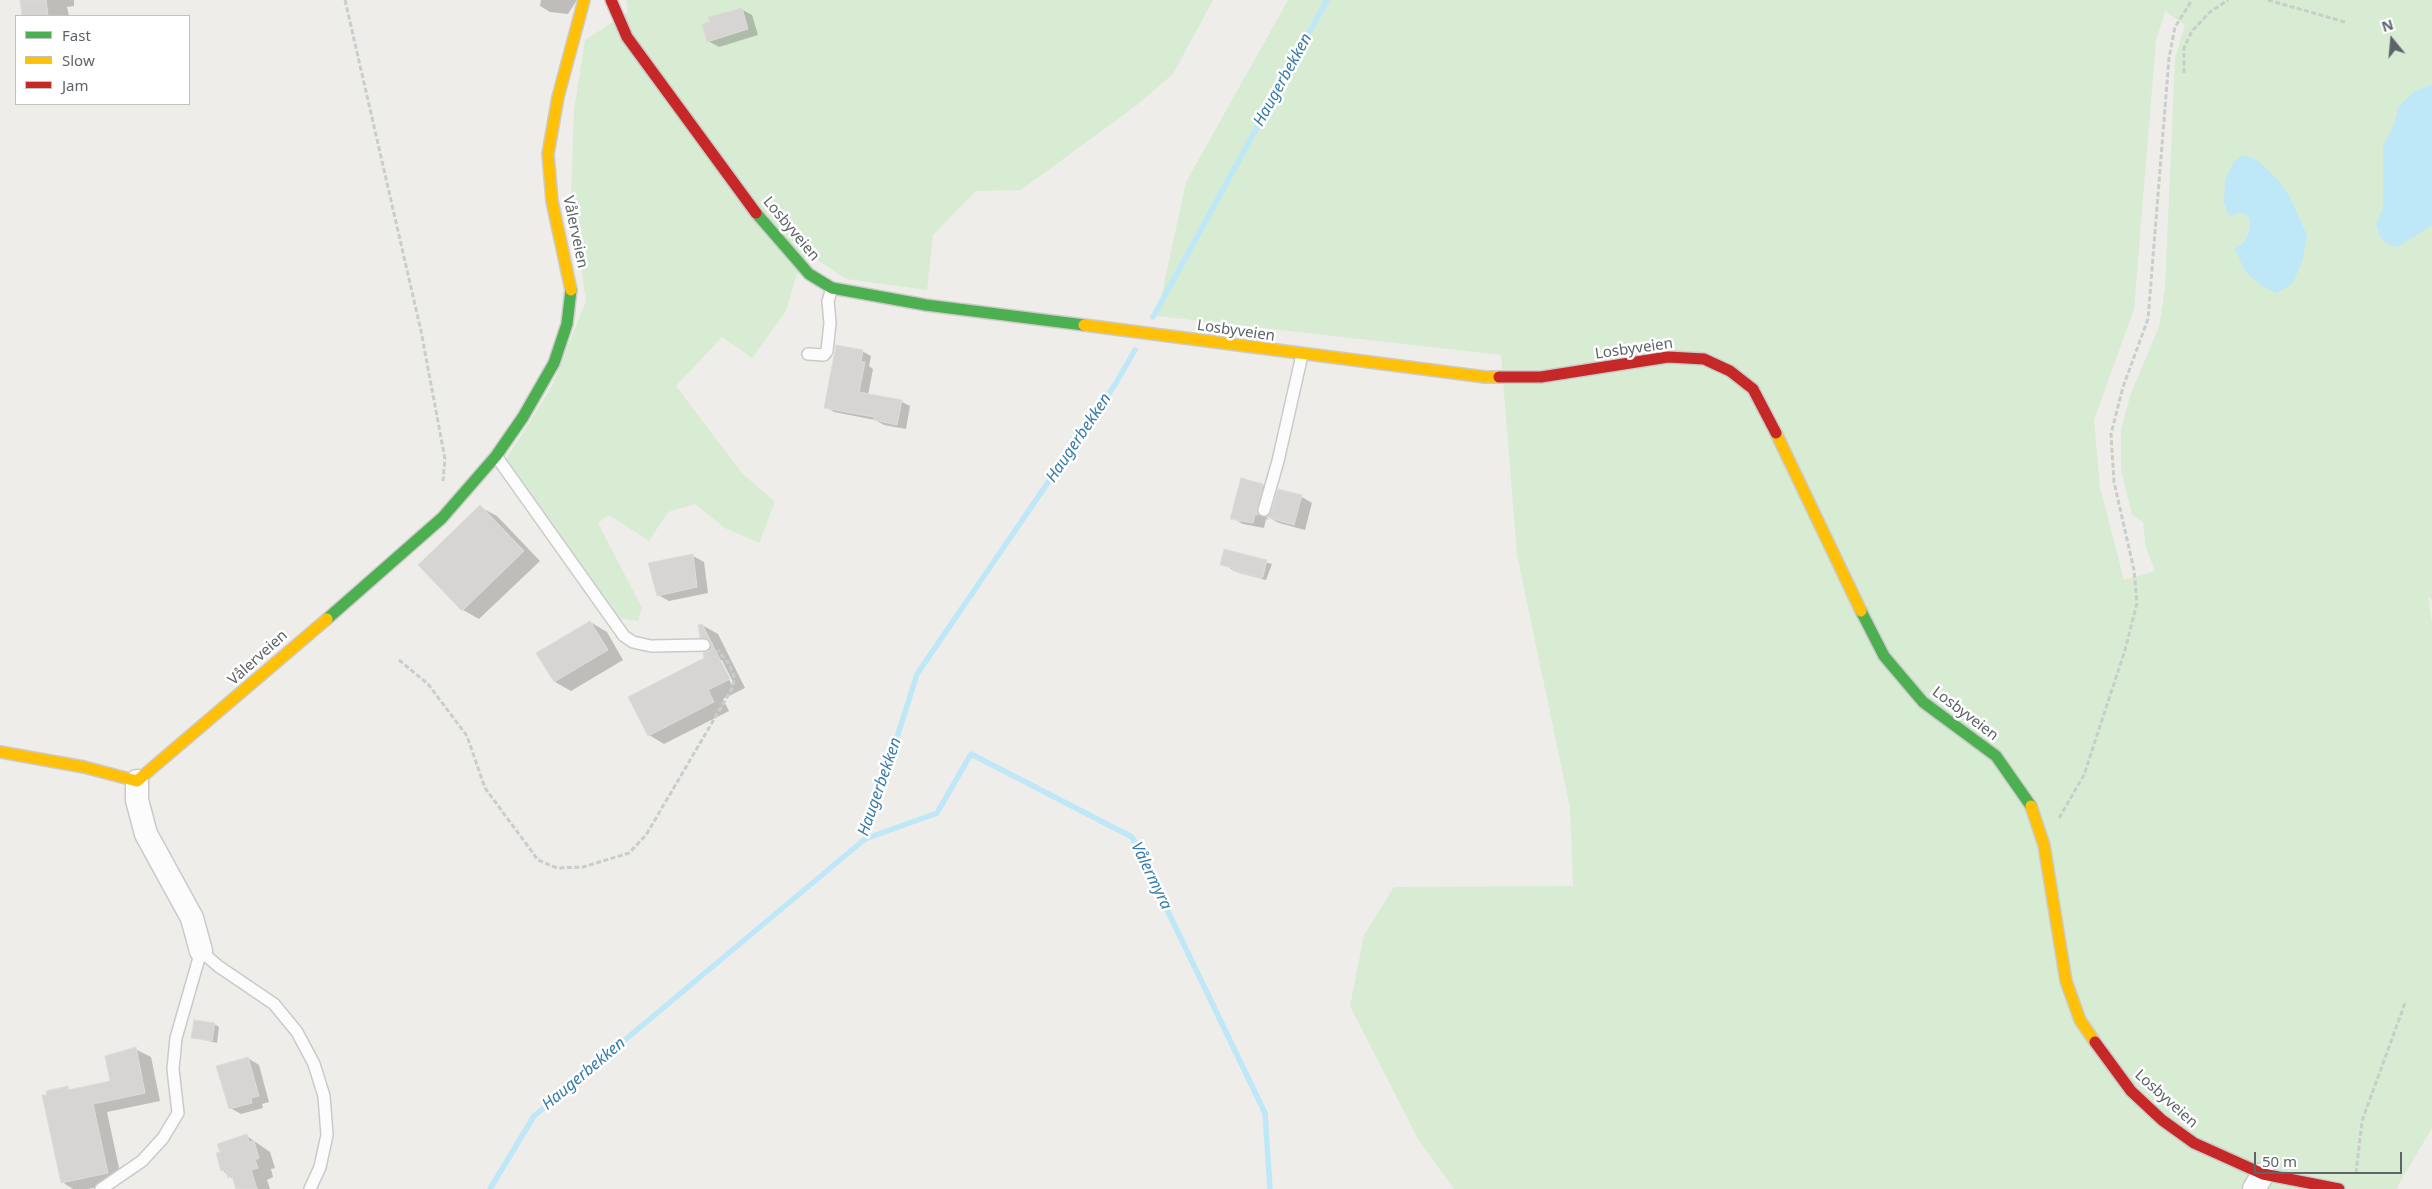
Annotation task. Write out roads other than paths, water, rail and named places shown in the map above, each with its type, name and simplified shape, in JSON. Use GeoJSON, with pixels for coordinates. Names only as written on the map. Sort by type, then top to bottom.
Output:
{"type":"FeatureCollection","features":[{"type":"Feature","properties":{"kind":"main road","name":"Vålerveien"},"geometry":{"type":"LineString","coordinates":[[137,782],[237,698],[442,518],[496,456],[522,418],[554,363],[567,324],[571,293],[552,201],[548,154],[558,97],[584,0]]}},
{"type":"Feature","properties":{"kind":"main road","name":"Losbyveien"},"geometry":{"type":"LineString","coordinates":[[610,0],[627,36],[767,227],[809,274],[832,288],[926,305],[1302,355],[1485,377],[1541,377],[1668,357],[1704,359],[1730,371],[1753,389],[1764,407],[1844,579],[1884,656],[1923,702],[1996,756],[2030,804],[2044,845],[2066,982],[2080,1020],[2104,1057],[2130,1091],[2162,1120],[2194,1143],[2259,1181],[2338,1189]]}},
{"type":"Feature","properties":{"kind":"main road"},"geometry":{"type":"LineString","coordinates":[[0,752],[84,766],[137,782]]}},
{"type":"Feature","properties":{"kind":"street"},"geometry":{"type":"LineString","coordinates":[[137,782],[137,800],[146,834],[192,918],[201,951]]}},
{"type":"Feature","properties":{"kind":"lane"},"geometry":{"type":"LineString","coordinates":[[808,354],[824,355],[827,351],[830,323],[828,301],[832,288]]}},
{"type":"Feature","properties":{"kind":"lane"},"geometry":{"type":"LineString","coordinates":[[1264,510],[1282,444],[1302,355]]}},
{"type":"Feature","properties":{"kind":"lane"},"geometry":{"type":"LineString","coordinates":[[496,456],[624,636],[633,642],[651,646],[704,644]]}},
{"type":"Feature","properties":{"kind":"lane"},"geometry":{"type":"LineString","coordinates":[[101,1189],[142,1161],[163,1138],[178,1113],[173,1070],[176,1038],[201,951],[218,966],[274,1004],[297,1032],[314,1064],[324,1096],[327,1135],[320,1167],[310,1189]]}},
{"type":"Feature","properties":{"kind":"water"},"geometry":{"type":"Polygon","coordinates":[[[2432,84],[2432,225],[2398,247],[2386,244],[2380,236],[2376,224],[2383,208],[2383,145],[2394,125],[2399,106],[2414,92],[2432,84]]]}},
{"type":"Feature","properties":{"kind":"water"},"geometry":{"type":"Polygon","coordinates":[[[2242,155],[2256,159],[2278,180],[2289,195],[2307,234],[2303,259],[2293,283],[2277,293],[2260,285],[2245,271],[2235,249],[2245,241],[2250,228],[2249,218],[2242,212],[2229,216],[2224,202],[2225,180],[2233,163],[2242,155]]]}},
{"type":"Feature","properties":{"kind":"waterway","name":"Haugerbekken"},"geometry":{"type":"LineString","coordinates":[[1153,317],[1327,0]]}},
{"type":"Feature","properties":{"kind":"waterway","name":"Haugerbekken"},"geometry":{"type":"LineString","coordinates":[[490,1189],[534,1116],[865,839],[917,674],[1116,383],[1135,350]]}},
{"type":"Feature","properties":{"kind":"waterway","name":"Vålermyra"},"geometry":{"type":"LineString","coordinates":[[865,839],[937,813],[971,754],[1132,837],[1265,1113],[1270,1189]]}}]}
